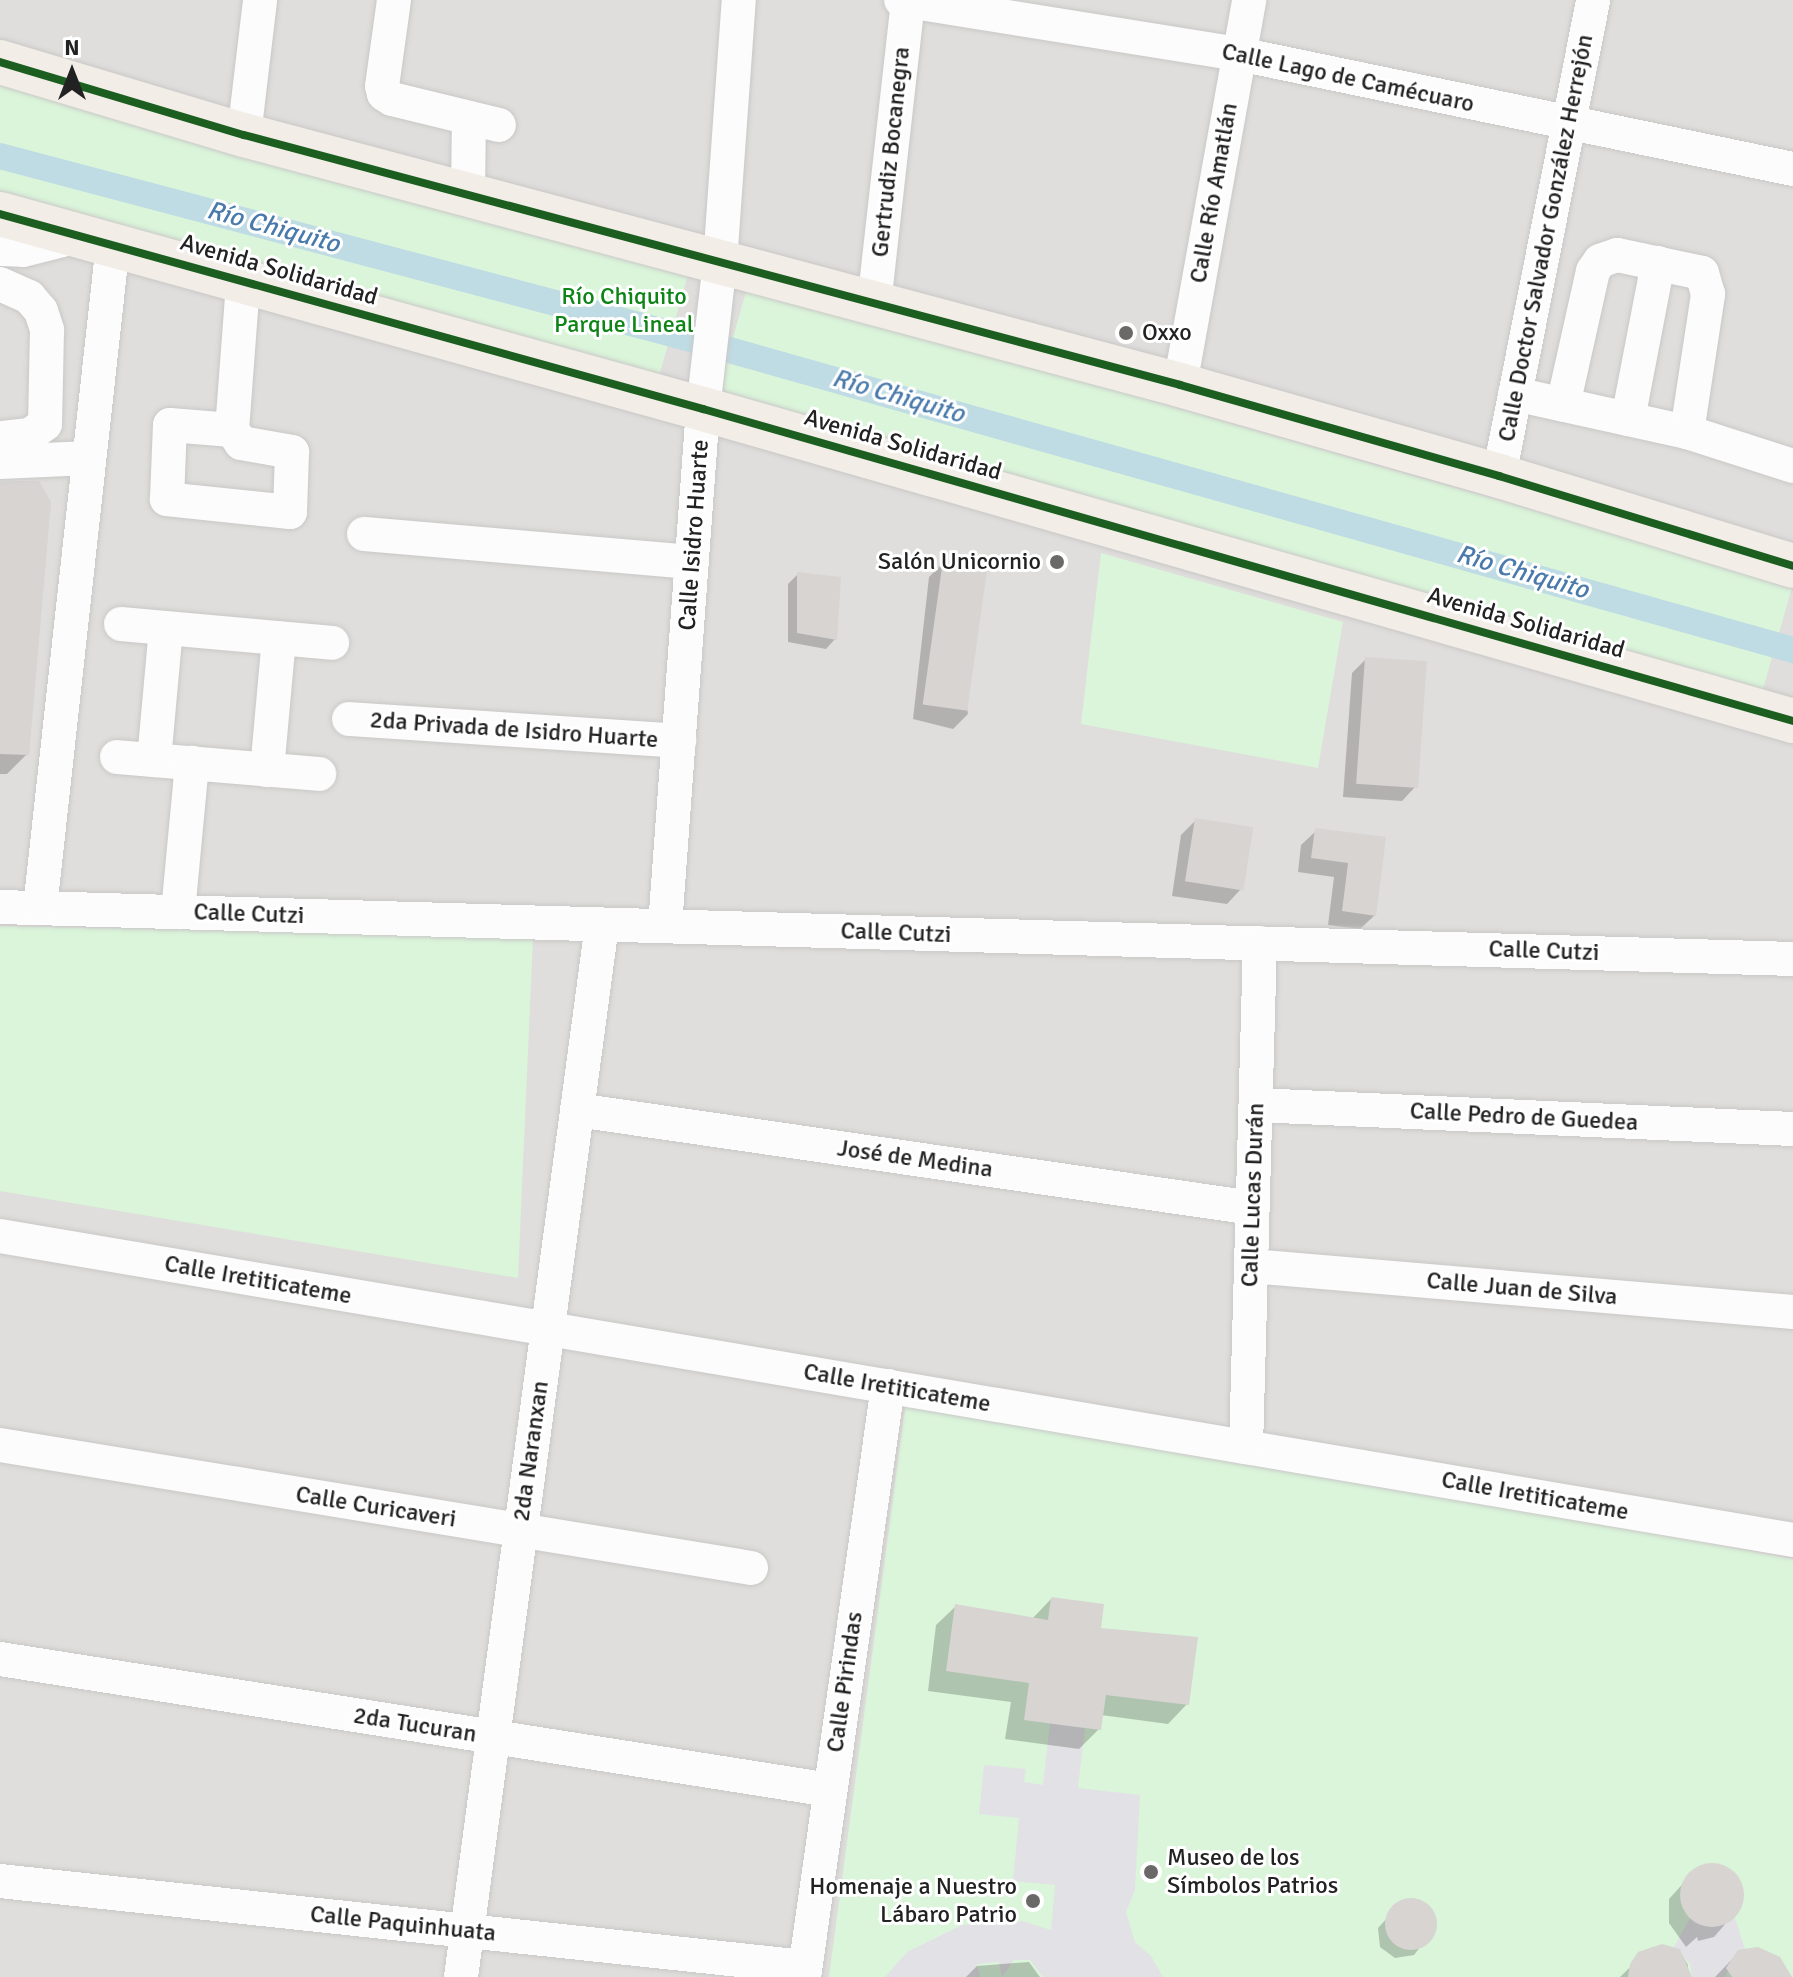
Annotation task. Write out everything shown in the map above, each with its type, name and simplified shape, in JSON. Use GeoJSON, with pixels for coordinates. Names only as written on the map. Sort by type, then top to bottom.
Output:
{"type":"FeatureCollection","features":[{"type":"Feature","properties":{"kind":"main road"},"geometry":{"type":"LineString","coordinates":[[0,62],[244,135],[1180,385],[1499,476],[1793,566]]}},
{"type":"Feature","properties":{"kind":"main road","name":"Avenida Solidaridad"},"geometry":{"type":"LineString","coordinates":[[0,214],[243,282],[706,390],[1793,721]]}},
{"type":"Feature","properties":{"kind":"street"},"geometry":{"type":"LineString","coordinates":[[244,135],[260,0]]}},
{"type":"Feature","properties":{"kind":"street"},"geometry":{"type":"LineString","coordinates":[[394,0],[382,86],[384,94],[392,99],[484,121],[468,195]]}},
{"type":"Feature","properties":{"kind":"street","name":"Calle Isidro Huarte"},"geometry":{"type":"LineString","coordinates":[[665,926],[739,0]]}},
{"type":"Feature","properties":{"kind":"street","name":"Calle Río Amatlán"},"geometry":{"type":"LineString","coordinates":[[1180,385],[1249,0]]}},
{"type":"Feature","properties":{"kind":"street","name":"Calle Doctor Salvador González Herrejón"},"geometry":{"type":"LineString","coordinates":[[1499,476],[1593,0]]}},
{"type":"Feature","properties":{"kind":"street","name":"Calle Lago de Camécuaro"},"geometry":{"type":"LineString","coordinates":[[906,1],[1239,54],[1793,169]]}},
{"type":"Feature","properties":{"kind":"street","name":"Gertrudiz Bocanegra"},"geometry":{"type":"LineString","coordinates":[[874,304],[906,1]]}},
{"type":"Feature","properties":{"kind":"street"},"geometry":{"type":"LineString","coordinates":[[0,249],[23,250],[97,240],[89,458],[40,908]]}},
{"type":"Feature","properties":{"kind":"street"},"geometry":{"type":"LineString","coordinates":[[1563,405],[1593,271],[1609,256],[1691,269],[1702,273],[1707,283],[1687,432]]}},
{"type":"Feature","properties":{"kind":"street"},"geometry":{"type":"LineString","coordinates":[[1628,419],[1658,263]]}},
{"type":"Feature","properties":{"kind":"street"},"geometry":{"type":"LineString","coordinates":[[232,430],[243,282]]}},
{"type":"Feature","properties":{"kind":"street"},"geometry":{"type":"LineString","coordinates":[[0,284],[29,297],[41,311],[47,330],[45,424],[30,435],[0,438]]}},
{"type":"Feature","properties":{"kind":"street"},"geometry":{"type":"LineString","coordinates":[[1515,394],[1791,457]]}},
{"type":"Feature","properties":{"kind":"street"},"geometry":{"type":"LineString","coordinates":[[0,462],[89,458]]}},
{"type":"Feature","properties":{"kind":"street"},"geometry":{"type":"LineString","coordinates":[[364,534],[692,562]]}},
{"type":"Feature","properties":{"kind":"street"},"geometry":{"type":"LineString","coordinates":[[121,624],[332,643]]}},
{"type":"Feature","properties":{"kind":"street"},"geometry":{"type":"LineString","coordinates":[[154,760],[166,629]]}},
{"type":"Feature","properties":{"kind":"street"},"geometry":{"type":"LineString","coordinates":[[267,770],[279,639]]}},
{"type":"Feature","properties":{"kind":"street","name":"2da Privada de Isidro Huarte"},"geometry":{"type":"LineString","coordinates":[[349,719],[679,741]]}},
{"type":"Feature","properties":{"kind":"street"},"geometry":{"type":"LineString","coordinates":[[117,757],[319,774]]}},
{"type":"Feature","properties":{"kind":"street"},"geometry":{"type":"LineString","coordinates":[[178,912],[192,763]]}},
{"type":"Feature","properties":{"kind":"street","name":"Calle Cutzi"},"geometry":{"type":"LineString","coordinates":[[0,907],[1793,959]]}},
{"type":"Feature","properties":{"kind":"street","name":"2da Naranxan"},"geometry":{"type":"LineString","coordinates":[[461,1977],[602,924]]}},
{"type":"Feature","properties":{"kind":"street","name":"Calle Lucas Durán"},"geometry":{"type":"LineString","coordinates":[[1246,1447],[1260,943]]}},
{"type":"Feature","properties":{"kind":"street","name":"Calle Pedro de Guedea"},"geometry":{"type":"LineString","coordinates":[[1256,1105],[1793,1129]]}},
{"type":"Feature","properties":{"kind":"street","name":"José de Medina"},"geometry":{"type":"LineString","coordinates":[[577,1110],[1253,1208]]}},
{"type":"Feature","properties":{"kind":"street","name":"Calle Iretiticateme"},"geometry":{"type":"LineString","coordinates":[[0,1236],[1793,1540]]}},
{"type":"Feature","properties":{"kind":"street","name":"Calle Juan de Silva"},"geometry":{"type":"LineString","coordinates":[[1251,1266],[1793,1312]]}},
{"type":"Feature","properties":{"kind":"street","name":"Calle Pirindas"},"geometry":{"type":"LineString","coordinates":[[804,1972],[888,1386]]}},
{"type":"Feature","properties":{"kind":"street","name":"Calle Curicaveri"},"geometry":{"type":"LineString","coordinates":[[0,1445],[751,1568]]}},
{"type":"Feature","properties":{"kind":"street","name":"2da Tucuran"},"geometry":{"type":"LineString","coordinates":[[0,1659],[830,1790]]}},
{"type":"Feature","properties":{"kind":"street","name":"Calle Paquinhuata"},"geometry":{"type":"LineString","coordinates":[[0,1881],[467,1931],[804,1972]]}},
{"type":"Feature","properties":{"kind":"shaded area"},"geometry":{"type":"Polygon","coordinates":[[[0,0],[1793,0],[1793,1977],[0,1977],[0,0]]]}},
{"type":"Feature","properties":{"kind":"shaded area"},"geometry":{"type":"Polygon","coordinates":[[[1050,1723],[1085,1728],[1078,1788],[1140,1795],[1135,1890],[1126,1912],[1135,1942],[1151,1956],[1163,1977],[1043,1977],[1030,1960],[1014,1960],[1002,1977],[999,1962],[977,1964],[980,1977],[885,1977],[907,1952],[962,1925],[1023,1921],[1051,1930],[1055,1885],[1013,1881],[1019,1818],[979,1814],[984,1765],[1026,1769],[1024,1782],[1043,1785],[1050,1723]]]}},
{"type":"Feature","properties":{"kind":"shaded area"},"geometry":{"type":"Polygon","coordinates":[[[1690,1918],[1713,1927],[1735,1918],[1745,1949],[1734,1956],[1725,1977],[1692,1977],[1690,1964],[1674,1947],[1690,1918]]]}},
{"type":"Feature","properties":{"kind":"green space","name":"Río Chiquito Parque Lineal"},"geometry":{"type":"Polygon","coordinates":[[[0,73],[689,271],[655,390],[0,202],[0,73]]]}},
{"type":"Feature","properties":{"kind":"green space","name":"Río Chiquito Parque Lineal"},"geometry":{"type":"Polygon","coordinates":[[[748,285],[1793,585],[1761,697],[716,397],[748,285]]]}},
{"type":"Feature","properties":{"kind":"green space"},"geometry":{"type":"Polygon","coordinates":[[[1101,553],[1343,622],[1318,768],[1081,724],[1101,553]]]}},
{"type":"Feature","properties":{"kind":"green space"},"geometry":{"type":"Polygon","coordinates":[[[0,926],[533,937],[518,1278],[0,1191],[0,926]]]}},
{"type":"Feature","properties":{"kind":"green space"},"geometry":{"type":"Polygon","coordinates":[[[907,1394],[1793,1559],[1793,1977],[829,1977],[907,1394]]]}},
{"type":"Feature","properties":{"kind":"building"},"geometry":{"type":"Polygon","coordinates":[[[39,481],[51,502],[29,755],[0,754],[0,482],[39,481]]]}},
{"type":"Feature","properties":{"kind":"building"},"geometry":{"type":"Polygon","coordinates":[[[943,560],[988,566],[967,711],[923,705],[943,560]]]}},
{"type":"Feature","properties":{"kind":"building"},"geometry":{"type":"Polygon","coordinates":[[[797,572],[841,577],[837,640],[797,633],[797,572]]]}},
{"type":"Feature","properties":{"kind":"building"},"geometry":{"type":"Polygon","coordinates":[[[1365,657],[1427,661],[1418,788],[1356,784],[1365,657]]]}},
{"type":"Feature","properties":{"kind":"building"},"geometry":{"type":"Polygon","coordinates":[[[1195,818],[1253,827],[1243,890],[1185,881],[1195,818]]]}},
{"type":"Feature","properties":{"kind":"building"},"geometry":{"type":"Polygon","coordinates":[[[1315,828],[1386,837],[1376,916],[1342,911],[1348,863],[1311,858],[1315,828]]]}},
{"type":"Feature","properties":{"kind":"building"},"geometry":{"type":"Polygon","coordinates":[[[1051,1597],[1104,1604],[1101,1628],[1198,1637],[1189,1705],[1106,1695],[1101,1730],[1024,1720],[1029,1683],[946,1671],[955,1604],[1048,1620],[1051,1597]]]}},
{"type":"Feature","properties":{"kind":"building"},"geometry":{"type":"Polygon","coordinates":[[[1712,1863],[1724,1865],[1735,1872],[1742,1883],[1742,1907],[1735,1918],[1724,1925],[1712,1927],[1700,1925],[1689,1918],[1682,1907],[1680,1895],[1682,1883],[1689,1872],[1700,1865],[1712,1863]]]}},
{"type":"Feature","properties":{"kind":"building"},"geometry":{"type":"Polygon","coordinates":[[[1411,1898],[1429,1906],[1437,1924],[1429,1942],[1411,1950],[1393,1942],[1385,1924],[1393,1906],[1411,1898]]]}},
{"type":"Feature","properties":{"kind":"building"},"geometry":{"type":"Polygon","coordinates":[[[1662,1944],[1680,1949],[1692,1977],[1628,1977],[1630,1964],[1638,1952],[1662,1944]]]}},
{"type":"Feature","properties":{"kind":"building"},"geometry":{"type":"Polygon","coordinates":[[[1758,1947],[1780,1957],[1792,1977],[1732,1977],[1726,1968],[1738,1950],[1758,1947]]]}},
{"type":"Feature","properties":{"kind":"waterway","name":"Río Chiquito"},"geometry":{"type":"LineString","coordinates":[[0,156],[676,335],[1793,650]]}},
{"type":"Feature","properties":{"kind":"cycle path"},"geometry":{"type":"LineString","coordinates":[[0,62],[244,135],[1180,385],[1499,476],[1793,566]]}},
{"type":"Feature","properties":{"kind":"cycle path"},"geometry":{"type":"LineString","coordinates":[[0,214],[703,409],[1793,721]]}},
{"type":"Feature","properties":{"kind":"place","name":"Oxxo"},"geometry":{"type":"Point","coordinates":[1126,333]}},
{"type":"Feature","properties":{"kind":"place","name":"Salón Unicornio"},"geometry":{"type":"Point","coordinates":[1057,562]}},
{"type":"Feature","properties":{"kind":"place","name":"Museo de los Símbolos Patrios"},"geometry":{"type":"Point","coordinates":[1151,1872]}},
{"type":"Feature","properties":{"kind":"place","name":"Homenaje a Nuestro Lábaro Patrio"},"geometry":{"type":"Point","coordinates":[1033,1901]}}]}
